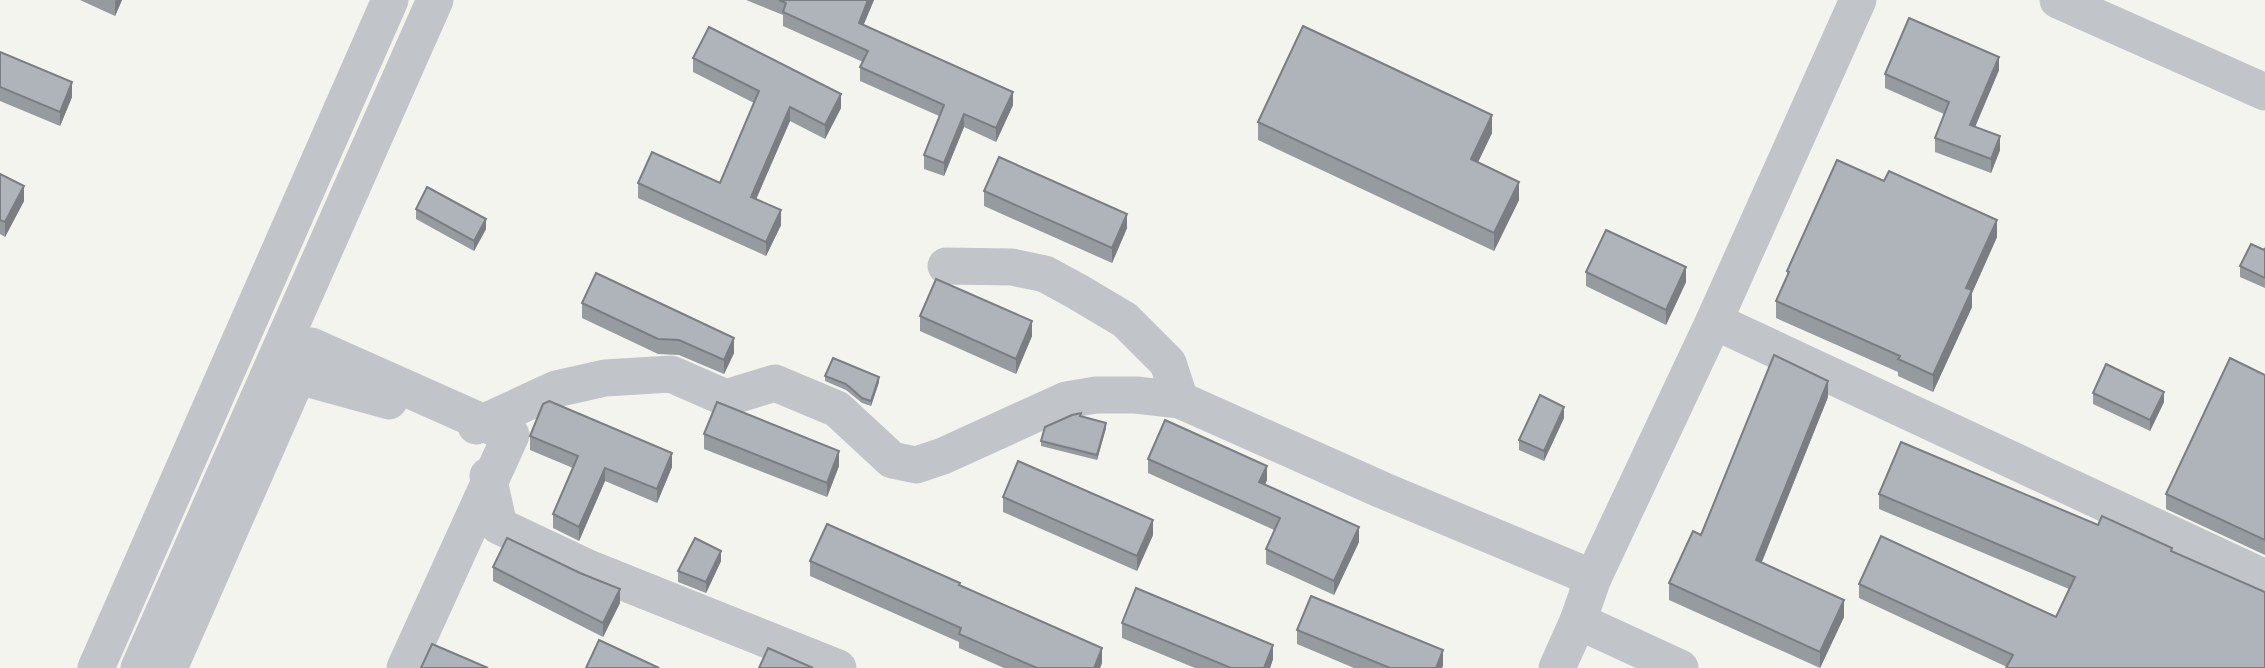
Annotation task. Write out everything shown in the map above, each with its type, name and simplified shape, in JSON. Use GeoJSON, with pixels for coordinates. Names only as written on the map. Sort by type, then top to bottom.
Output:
{"type":"FeatureCollection","features":[{"type":"Feature","properties":{"kind":"street"},"geometry":{"type":"LineString","coordinates":[[96,668],[390,0]]}},
{"type":"Feature","properties":{"kind":"street"},"geometry":{"type":"LineString","coordinates":[[139,668],[435,0]]}},
{"type":"Feature","properties":{"kind":"street"},"geometry":{"type":"LineString","coordinates":[[1557,668],[1593,578],[1714,321],[1858,0]]}},
{"type":"Feature","properties":{"kind":"street"},"geometry":{"type":"LineString","coordinates":[[2058,0],[2265,92]]}},
{"type":"Feature","properties":{"kind":"street"},"geometry":{"type":"LineString","coordinates":[[946,266],[1012,267],[1045,274],[1078,292],[1125,320],[1168,363],[1180,400]]}},
{"type":"Feature","properties":{"kind":"street"},"geometry":{"type":"LineString","coordinates":[[1714,321],[2265,578]]}},
{"type":"Feature","properties":{"kind":"street"},"geometry":{"type":"LineString","coordinates":[[169,668],[311,346],[511,435],[405,668]]}},
{"type":"Feature","properties":{"kind":"street"},"geometry":{"type":"LineString","coordinates":[[270,368],[476,426],[556,389],[605,378],[671,374],[726,398],[775,383],[836,409],[892,460],[916,465],[943,456],[1066,400],[1096,395],[1136,395],[1180,400],[1382,490],[1593,578]]}},
{"type":"Feature","properties":{"kind":"street"},"geometry":{"type":"LineString","coordinates":[[476,426],[499,526],[588,568],[838,668]]}},
{"type":"Feature","properties":{"kind":"street"},"geometry":{"type":"LineString","coordinates":[[1578,621],[1680,668]]}},
{"type":"Feature","properties":{"kind":"building"},"geometry":{"type":"Polygon","coordinates":[[[779,0],[868,0],[859,23],[1013,92],[996,128],[964,114],[944,163],[924,155],[944,105],[860,67],[868,51],[783,12],[786,3],[779,0]]]}},
{"type":"Feature","properties":{"kind":"building"},"geometry":{"type":"Polygon","coordinates":[[[1909,18],[1999,57],[1970,125],[2000,136],[1991,159],[1935,138],[1949,102],[1885,74],[1909,18]]]}},
{"type":"Feature","properties":{"kind":"building"},"geometry":{"type":"Polygon","coordinates":[[[1303,26],[1492,115],[1471,159],[1519,182],[1494,233],[1258,122],[1303,26]]]}},
{"type":"Feature","properties":{"kind":"building"},"geometry":{"type":"Polygon","coordinates":[[[709,27],[841,94],[825,125],[790,107],[751,197],[781,210],[766,242],[638,183],[652,152],[720,183],[759,91],[693,58],[709,27]]]}},
{"type":"Feature","properties":{"kind":"building"},"geometry":{"type":"Polygon","coordinates":[[[0,52],[72,82],[60,112],[0,87],[0,52]]]}},
{"type":"Feature","properties":{"kind":"building"},"geometry":{"type":"Polygon","coordinates":[[[999,157],[1127,214],[1112,248],[984,191],[999,157]]]}},
{"type":"Feature","properties":{"kind":"building"},"geometry":{"type":"Polygon","coordinates":[[[1837,160],[1884,181],[1889,171],[1997,220],[1966,288],[1972,290],[1933,375],[1898,359],[1900,356],[1776,301],[1837,160]]]}},
{"type":"Feature","properties":{"kind":"building"},"geometry":{"type":"Polygon","coordinates":[[[0,174],[24,186],[5,222],[0,220],[0,174]]]}},
{"type":"Feature","properties":{"kind":"building"},"geometry":{"type":"Polygon","coordinates":[[[427,187],[486,219],[474,241],[416,209],[427,187]]]}},
{"type":"Feature","properties":{"kind":"building"},"geometry":{"type":"Polygon","coordinates":[[[1606,230],[1686,267],[1666,310],[1586,272],[1606,230]]]}},
{"type":"Feature","properties":{"kind":"building"},"geometry":{"type":"Polygon","coordinates":[[[2251,244],[2264,250],[2265,248],[2265,278],[2240,266],[2251,244]]]}},
{"type":"Feature","properties":{"kind":"building"},"geometry":{"type":"Polygon","coordinates":[[[596,273],[734,338],[724,360],[679,340],[658,339],[582,303],[596,273]]]}},
{"type":"Feature","properties":{"kind":"building"},"geometry":{"type":"Polygon","coordinates":[[[936,279],[1032,321],[1016,359],[920,316],[936,279]]]}},
{"type":"Feature","properties":{"kind":"building"},"geometry":{"type":"Polygon","coordinates":[[[1774,355],[1828,381],[1756,560],[1844,600],[1820,652],[1669,583],[1693,531],[1701,535],[1774,355]]]}},
{"type":"Feature","properties":{"kind":"building"},"geometry":{"type":"Polygon","coordinates":[[[833,358],[879,377],[871,401],[862,398],[846,384],[825,376],[833,358]]]}},
{"type":"Feature","properties":{"kind":"building"},"geometry":{"type":"Polygon","coordinates":[[[2230,358],[2265,375],[2265,540],[2166,494],[2230,358]]]}},
{"type":"Feature","properties":{"kind":"building"},"geometry":{"type":"Polygon","coordinates":[[[2106,364],[2164,392],[2150,420],[2093,393],[2106,364]]]}},
{"type":"Feature","properties":{"kind":"building"},"geometry":{"type":"Polygon","coordinates":[[[1540,395],[1564,407],[1544,451],[1519,440],[1540,395]]]}},
{"type":"Feature","properties":{"kind":"building"},"geometry":{"type":"Polygon","coordinates":[[[549,401],[672,453],[657,489],[605,468],[579,527],[553,514],[578,456],[530,436],[543,404],[549,401]]]}},
{"type":"Feature","properties":{"kind":"building"},"geometry":{"type":"Polygon","coordinates":[[[717,402],[839,451],[827,483],[704,434],[717,402]]]}},
{"type":"Feature","properties":{"kind":"building"},"geometry":{"type":"Polygon","coordinates":[[[1081,413],[1080,416],[1106,423],[1097,455],[1041,441],[1045,427],[1081,413]]]}},
{"type":"Feature","properties":{"kind":"building"},"geometry":{"type":"Polygon","coordinates":[[[1165,420],[1267,466],[1259,482],[1359,527],[1334,581],[1266,549],[1280,518],[1148,459],[1165,420]]]}},
{"type":"Feature","properties":{"kind":"building"},"geometry":{"type":"Polygon","coordinates":[[[1901,442],[2098,525],[2102,516],[2172,548],[2171,551],[2265,592],[2265,668],[2006,668],[2013,655],[1859,584],[1881,536],[2056,617],[2075,577],[1879,494],[1901,442]]]}},
{"type":"Feature","properties":{"kind":"building"},"geometry":{"type":"Polygon","coordinates":[[[1018,461],[1153,520],[1137,556],[1003,497],[1018,461]]]}},
{"type":"Feature","properties":{"kind":"building"},"geometry":{"type":"Polygon","coordinates":[[[827,524],[1102,648],[1094,668],[1037,668],[959,634],[961,628],[810,561],[827,524]]]}},
{"type":"Feature","properties":{"kind":"building"},"geometry":{"type":"Polygon","coordinates":[[[507,538],[620,589],[603,623],[493,567],[507,538]]]}},
{"type":"Feature","properties":{"kind":"building"},"geometry":{"type":"Polygon","coordinates":[[[695,538],[721,551],[706,582],[678,571],[695,538]]]}},
{"type":"Feature","properties":{"kind":"building"},"geometry":{"type":"Polygon","coordinates":[[[1136,588],[1273,645],[1264,668],[1231,668],[1122,623],[1136,588]]]}},
{"type":"Feature","properties":{"kind":"building"},"geometry":{"type":"Polygon","coordinates":[[[1311,596],[1443,650],[1436,668],[1390,668],[1297,630],[1311,596]]]}},
{"type":"Feature","properties":{"kind":"building"},"geometry":{"type":"Polygon","coordinates":[[[599,640],[659,668],[586,668],[599,640]]]}},
{"type":"Feature","properties":{"kind":"building"},"geometry":{"type":"Polygon","coordinates":[[[432,644],[488,668],[421,668],[432,644]]]}},
{"type":"Feature","properties":{"kind":"building"},"geometry":{"type":"Polygon","coordinates":[[[768,648],[813,668],[759,668],[768,648]]]}}]}
